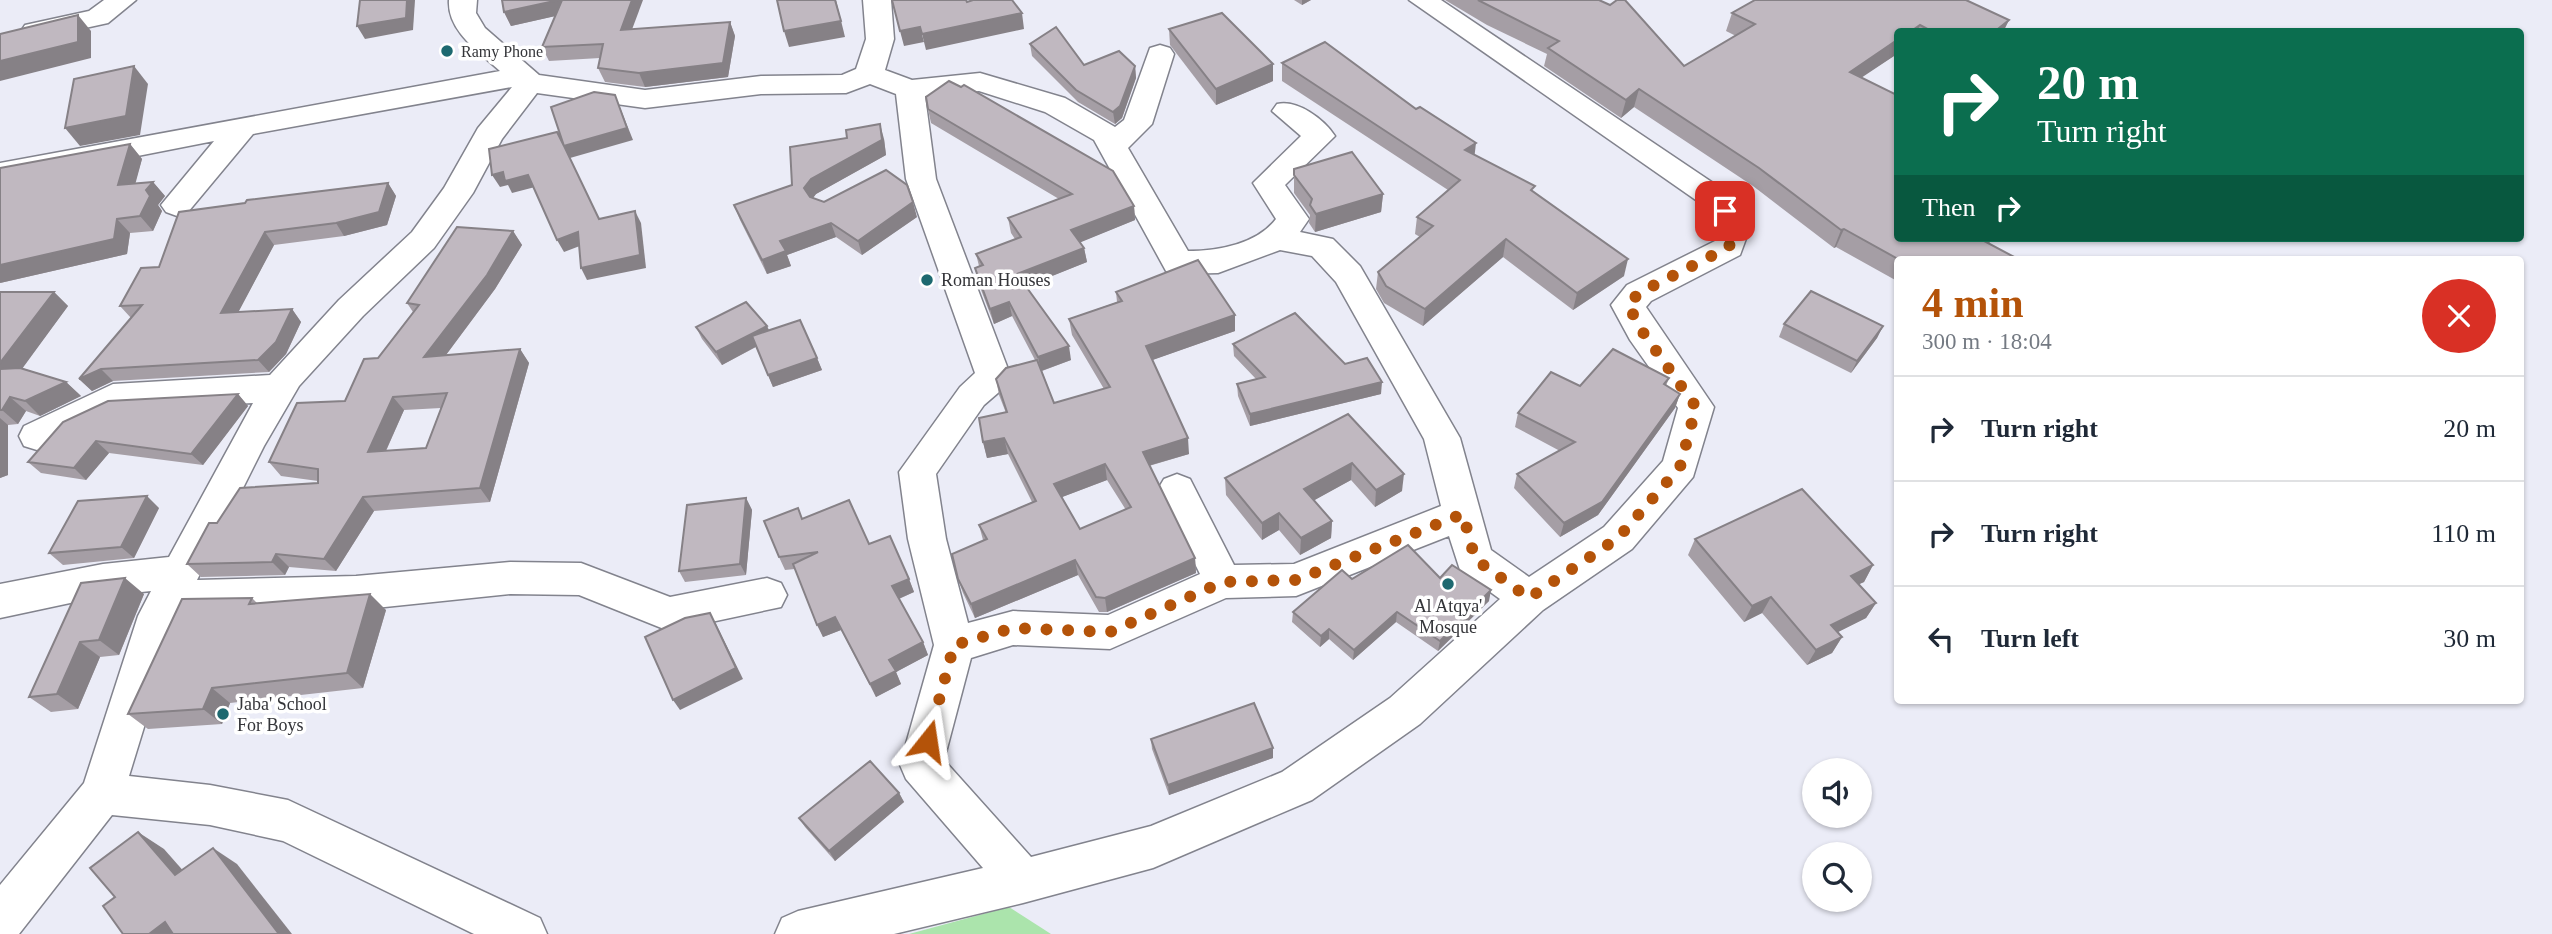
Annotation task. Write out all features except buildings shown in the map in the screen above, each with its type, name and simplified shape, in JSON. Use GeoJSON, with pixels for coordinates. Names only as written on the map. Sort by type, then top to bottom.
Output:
{"type":"FeatureCollection","features":[{"type":"Feature","properties":{"kind":"street"},"geometry":{"type":"LineString","coordinates":[[5,38],[98,17],[122,0]]}},
{"type":"Feature","properties":{"kind":"street"},"geometry":{"type":"LineString","coordinates":[[463,0],[462,13],[474,33],[526,80]]}},
{"type":"Feature","properties":{"kind":"street"},"geometry":{"type":"LineString","coordinates":[[869,74],[880,39],[877,0]]}},
{"type":"Feature","properties":{"kind":"street"},"geometry":{"type":"LineString","coordinates":[[798,934],[1153,847],[1297,786],[1405,711],[1529,598],[1618,538],[1680,467],[1696,407],[1642,331],[1628,305],[1639,293],[1729,247],[1735,225],[1714,198],[1423,0]]}},
{"type":"Feature","properties":{"kind":"street"},"geometry":{"type":"LineString","coordinates":[[1112,146],[1137,124],[1160,54]]}},
{"type":"Feature","properties":{"kind":"street"},"geometry":{"type":"LineString","coordinates":[[0,173],[243,127],[526,80],[645,99],[761,85],[846,85],[869,74],[911,89],[980,82],[1055,105],[1105,134],[1178,263],[1218,262],[1278,239],[1322,247],[1348,274],[1442,438],[1475,559],[1529,598]]}},
{"type":"Feature","properties":{"kind":"street"},"geometry":{"type":"LineString","coordinates":[[0,921],[102,794],[158,616],[249,439],[280,388],[351,308],[423,240],[457,193],[489,135],[526,80]]}},
{"type":"Feature","properties":{"kind":"street"},"geometry":{"type":"LineString","coordinates":[[911,89],[906,160],[921,179],[994,377],[972,396],[917,472],[927,539],[954,645],[921,765],[1023,881]]}},
{"type":"Feature","properties":{"kind":"street"},"geometry":{"type":"LineString","coordinates":[[1278,239],[1293,219],[1268,183],[1320,136],[1287,111]]}},
{"type":"Feature","properties":{"kind":"street"},"geometry":{"type":"LineString","coordinates":[[177,205],[243,127]]}},
{"type":"Feature","properties":{"kind":"street"},"geometry":{"type":"LineString","coordinates":[[37,436],[113,397],[280,388]]}},
{"type":"Feature","properties":{"kind":"street"},"geometry":{"type":"LineString","coordinates":[[1177,489],[1223,582]]}},
{"type":"Feature","properties":{"kind":"street"},"geometry":{"type":"LineString","coordinates":[[954,645],[1013,628],[1110,632],[1223,582],[1296,580],[1463,514]]}},
{"type":"Feature","properties":{"kind":"street"},"geometry":{"type":"LineString","coordinates":[[0,601],[103,580],[356,593],[510,578],[580,579],[669,614],[767,595]]}},
{"type":"Feature","properties":{"kind":"street"},"geometry":{"type":"LineString","coordinates":[[102,794],[210,805],[288,821],[524,934]]}},
{"type":"Feature","properties":{"kind":"green space"},"geometry":{"type":"Polygon","coordinates":[[[1009,907],[1051,934],[909,934],[1009,907]]]}},
{"type":"Feature","properties":{"kind":"place","name":"Ramy Phone"},"geometry":{"type":"Point","coordinates":[447,51]}},
{"type":"Feature","properties":{"kind":"place","name":"Roman Houses"},"geometry":{"type":"Point","coordinates":[927,280]}},
{"type":"Feature","properties":{"kind":"place","name":"Al Atqya' Mosque"},"geometry":{"type":"Point","coordinates":[1448,584]}},
{"type":"Feature","properties":{"kind":"place","name":"Jaba' School For Boys"},"geometry":{"type":"Point","coordinates":[223,714]}},
{"type":"Feature","properties":{"kind":"route"},"geometry":{"type":"LineString","coordinates":[[928,741],[954,645],[1013,628],[1110,632],[1223,582],[1296,580],[1463,514],[1475,559],[1529,598],[1618,538],[1680,467],[1696,407],[1642,331],[1628,305],[1639,293],[1729,247],[1735,225],[1725,211]]}}]}
